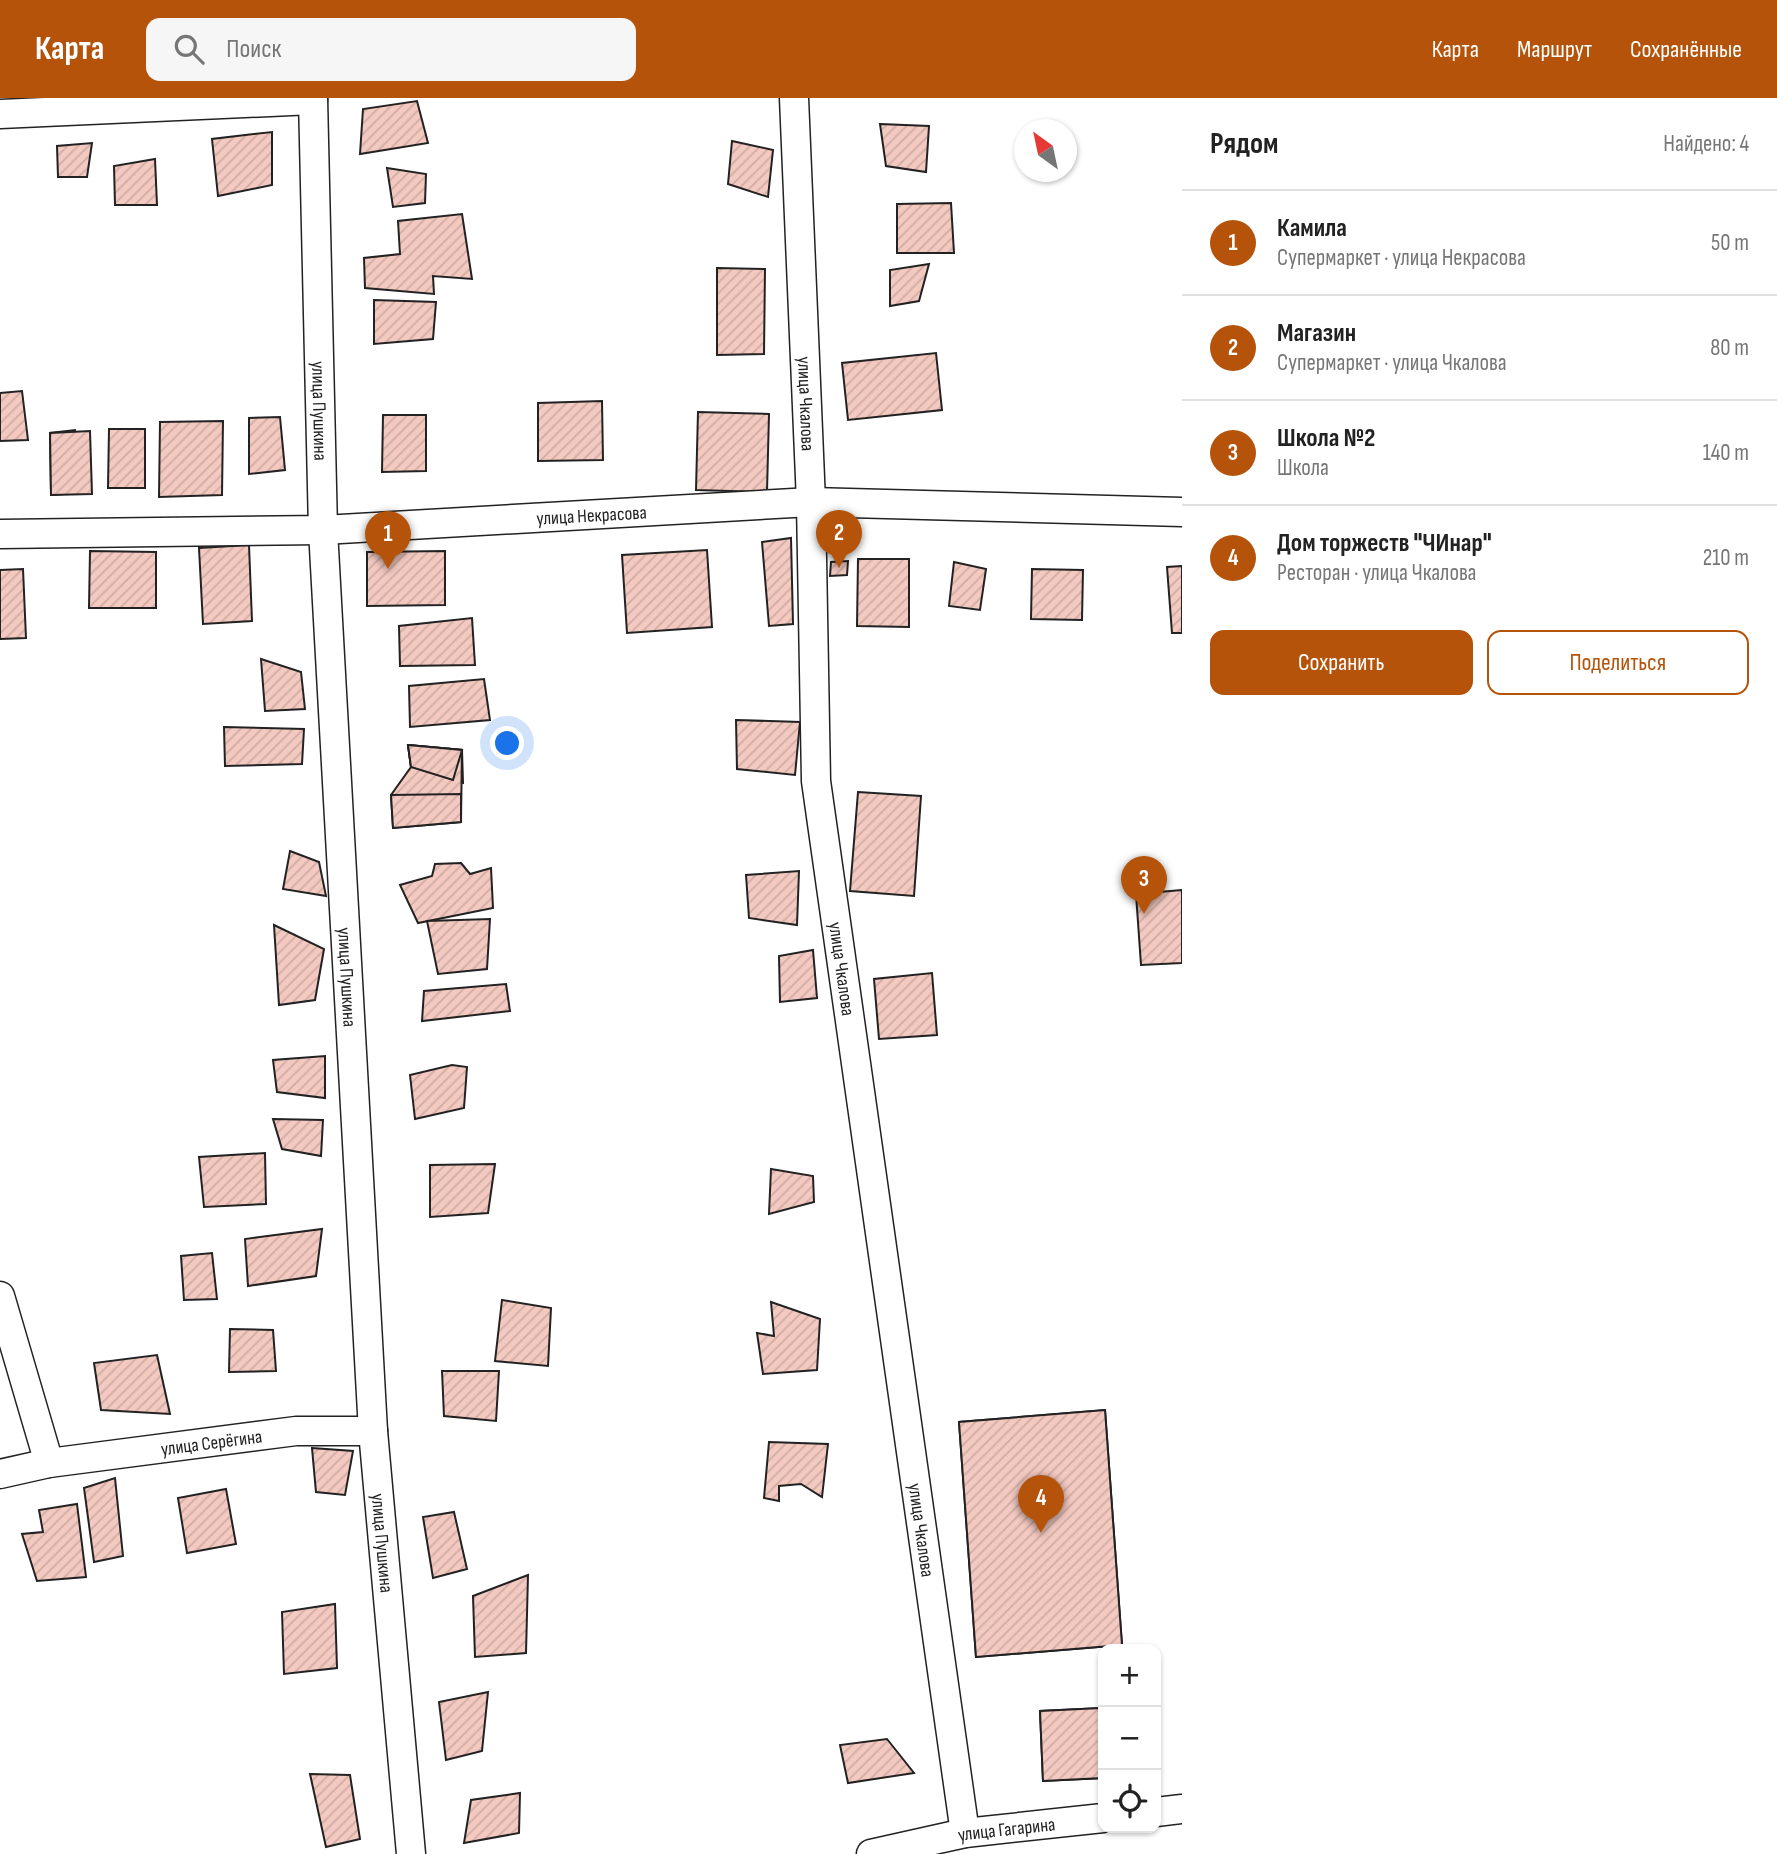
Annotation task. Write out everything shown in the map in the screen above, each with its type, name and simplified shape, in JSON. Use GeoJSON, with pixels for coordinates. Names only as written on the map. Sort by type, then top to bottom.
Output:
{"type":"FeatureCollection","features":[{"type":"Feature","properties":{"kind":"street","name":"улица Чкалова"},"geometry":{"type":"LineString","coordinates":[[794,98],[811,502],[816,781],[965,1833]]}},
{"type":"Feature","properties":{"kind":"street"},"geometry":{"type":"LineString","coordinates":[[0,114],[313,99]]}},
{"type":"Feature","properties":{"kind":"street","name":"улица Пушкина"},"geometry":{"type":"LineString","coordinates":[[313,99],[323,530],[373,1431],[411,1854]]}},
{"type":"Feature","properties":{"kind":"street","name":"улица Некрасова"},"geometry":{"type":"LineString","coordinates":[[0,534],[323,530],[811,502],[1182,512]]}},
{"type":"Feature","properties":{"kind":"street"},"geometry":{"type":"LineString","coordinates":[[0,1296],[49,1463]]}},
{"type":"Feature","properties":{"kind":"street","name":"улица Серёгина"},"geometry":{"type":"LineString","coordinates":[[0,1474],[49,1463],[296,1431],[373,1431]]}},
{"type":"Feature","properties":{"kind":"street"},"geometry":{"type":"LineString","coordinates":[[1161,1811],[1182,1809]]}},
{"type":"Feature","properties":{"kind":"street","name":"улица Гагарина"},"geometry":{"type":"LineString","coordinates":[[871,1854],[965,1833],[1098,1819]]}},
{"type":"Feature","properties":{"kind":"building"},"geometry":{"type":"Polygon","coordinates":[[[417,101],[428,143],[360,154],[363,109],[417,101]]]}},
{"type":"Feature","properties":{"kind":"building"},"geometry":{"type":"Polygon","coordinates":[[[880,124],[929,126],[926,172],[886,166],[880,124]]]}},
{"type":"Feature","properties":{"kind":"building"},"geometry":{"type":"Polygon","coordinates":[[[272,132],[272,185],[218,196],[212,139],[272,132]]]}},
{"type":"Feature","properties":{"kind":"building"},"geometry":{"type":"Polygon","coordinates":[[[732,141],[773,150],[768,197],[728,184],[732,141]]]}},
{"type":"Feature","properties":{"kind":"building"},"geometry":{"type":"Polygon","coordinates":[[[92,143],[87,177],[58,177],[57,146],[92,143]]]}},
{"type":"Feature","properties":{"kind":"building"},"geometry":{"type":"Polygon","coordinates":[[[155,159],[157,205],[115,205],[114,166],[155,159]]]}},
{"type":"Feature","properties":{"kind":"building"},"geometry":{"type":"Polygon","coordinates":[[[387,168],[426,174],[425,203],[393,207],[387,168]]]}},
{"type":"Feature","properties":{"kind":"building"},"geometry":{"type":"Polygon","coordinates":[[[951,203],[954,253],[897,253],[897,204],[951,203]]]}},
{"type":"Feature","properties":{"kind":"building"},"geometry":{"type":"Polygon","coordinates":[[[462,214],[472,279],[433,276],[434,294],[365,288],[364,258],[400,254],[398,221],[462,214]]]}},
{"type":"Feature","properties":{"kind":"building"},"geometry":{"type":"Polygon","coordinates":[[[929,264],[919,301],[890,306],[890,270],[929,264]]]}},
{"type":"Feature","properties":{"kind":"building"},"geometry":{"type":"Polygon","coordinates":[[[717,268],[765,269],[764,354],[717,355],[717,268]]]}},
{"type":"Feature","properties":{"kind":"building"},"geometry":{"type":"Polygon","coordinates":[[[374,300],[436,302],[433,339],[374,344],[374,300]]]}},
{"type":"Feature","properties":{"kind":"building"},"geometry":{"type":"Polygon","coordinates":[[[936,353],[942,410],[848,420],[842,363],[936,353]]]}},
{"type":"Feature","properties":{"kind":"building"},"geometry":{"type":"Polygon","coordinates":[[[22,391],[28,440],[0,441],[0,393],[22,391]]]}},
{"type":"Feature","properties":{"kind":"building"},"geometry":{"type":"Polygon","coordinates":[[[602,401],[603,460],[538,461],[538,403],[602,401]]]}},
{"type":"Feature","properties":{"kind":"building"},"geometry":{"type":"Polygon","coordinates":[[[698,412],[769,414],[767,492],[696,490],[698,412]]]}},
{"type":"Feature","properties":{"kind":"building"},"geometry":{"type":"Polygon","coordinates":[[[383,415],[426,415],[426,471],[382,472],[383,415]]]}},
{"type":"Feature","properties":{"kind":"building"},"geometry":{"type":"Polygon","coordinates":[[[280,417],[285,470],[249,474],[249,418],[280,417]]]}},
{"type":"Feature","properties":{"kind":"building"},"geometry":{"type":"Polygon","coordinates":[[[223,421],[222,495],[159,497],[160,422],[223,421]]]}},
{"type":"Feature","properties":{"kind":"building"},"geometry":{"type":"Polygon","coordinates":[[[109,429],[145,429],[145,488],[108,488],[109,429]]]}},
{"type":"Feature","properties":{"kind":"building"},"geometry":{"type":"Polygon","coordinates":[[[75,430],[79,493],[51,495],[50,433],[75,430]]]}},
{"type":"Feature","properties":{"kind":"building"},"geometry":{"type":"Polygon","coordinates":[[[90,431],[92,494],[51,495],[50,433],[90,431]]]}},
{"type":"Feature","properties":{"kind":"building"},"geometry":{"type":"Polygon","coordinates":[[[791,538],[793,624],[769,626],[762,542],[791,538]]]}},
{"type":"Feature","properties":{"kind":"building"},"geometry":{"type":"Polygon","coordinates":[[[249,545],[252,621],[203,624],[199,548],[249,545]]]}},
{"type":"Feature","properties":{"kind":"building"},"geometry":{"type":"Polygon","coordinates":[[[707,550],[712,627],[627,633],[622,555],[707,550]]]}},
{"type":"Feature","properties":{"kind":"building"},"geometry":{"type":"Polygon","coordinates":[[[90,551],[156,552],[156,608],[89,608],[90,551]]]}},
{"type":"Feature","properties":{"kind":"building"},"geometry":{"type":"Polygon","coordinates":[[[445,551],[445,605],[367,606],[367,552],[445,551]]]}},
{"type":"Feature","properties":{"kind":"building"},"geometry":{"type":"Polygon","coordinates":[[[858,559],[909,559],[909,627],[857,626],[858,559]]]}},
{"type":"Feature","properties":{"kind":"building"},"geometry":{"type":"Polygon","coordinates":[[[848,561],[847,575],[830,576],[831,562],[848,561]]]}},
{"type":"Feature","properties":{"kind":"building"},"geometry":{"type":"Polygon","coordinates":[[[954,562],[986,569],[980,610],[949,606],[954,562]]]}},
{"type":"Feature","properties":{"kind":"building"},"geometry":{"type":"Polygon","coordinates":[[[1182,566],[1182,633],[1172,633],[1167,567],[1182,566]]]}},
{"type":"Feature","properties":{"kind":"building"},"geometry":{"type":"Polygon","coordinates":[[[23,569],[26,638],[0,639],[0,570],[23,569]]]}},
{"type":"Feature","properties":{"kind":"building"},"geometry":{"type":"Polygon","coordinates":[[[1032,569],[1083,570],[1082,620],[1031,619],[1032,569]]]}},
{"type":"Feature","properties":{"kind":"building"},"geometry":{"type":"Polygon","coordinates":[[[472,618],[475,665],[400,666],[399,626],[472,618]]]}},
{"type":"Feature","properties":{"kind":"building"},"geometry":{"type":"Polygon","coordinates":[[[261,659],[301,672],[305,709],[265,711],[261,659]]]}},
{"type":"Feature","properties":{"kind":"building"},"geometry":{"type":"Polygon","coordinates":[[[484,679],[490,720],[410,727],[409,686],[484,679]]]}},
{"type":"Feature","properties":{"kind":"building"},"geometry":{"type":"Polygon","coordinates":[[[736,720],[800,722],[795,775],[737,769],[736,720]]]}},
{"type":"Feature","properties":{"kind":"building"},"geometry":{"type":"Polygon","coordinates":[[[224,727],[304,729],[302,764],[225,766],[224,727]]]}},
{"type":"Feature","properties":{"kind":"building"},"geometry":{"type":"Polygon","coordinates":[[[408,745],[462,750],[463,783],[411,767],[408,745]]]}},
{"type":"Feature","properties":{"kind":"building"},"geometry":{"type":"Polygon","coordinates":[[[408,745],[462,750],[461,822],[393,828],[391,795],[411,767],[408,745]]]}},
{"type":"Feature","properties":{"kind":"building"},"geometry":{"type":"Polygon","coordinates":[[[408,745],[462,750],[453,780],[411,767],[408,745]]]}},
{"type":"Feature","properties":{"kind":"building"},"geometry":{"type":"Polygon","coordinates":[[[858,792],[921,796],[914,896],[850,891],[858,792]]]}},
{"type":"Feature","properties":{"kind":"building"},"geometry":{"type":"Polygon","coordinates":[[[461,794],[461,822],[393,828],[391,795],[461,794]]]}},
{"type":"Feature","properties":{"kind":"building"},"geometry":{"type":"Polygon","coordinates":[[[290,851],[319,862],[326,896],[283,889],[290,851]]]}},
{"type":"Feature","properties":{"kind":"building"},"geometry":{"type":"Polygon","coordinates":[[[461,863],[470,874],[491,868],[493,908],[418,923],[400,885],[432,876],[435,864],[461,863]]]}},
{"type":"Feature","properties":{"kind":"building"},"geometry":{"type":"Polygon","coordinates":[[[799,871],[797,925],[749,918],[746,875],[799,871]]]}},
{"type":"Feature","properties":{"kind":"building"},"geometry":{"type":"Polygon","coordinates":[[[1182,890],[1182,963],[1141,965],[1136,894],[1182,890]]]}},
{"type":"Feature","properties":{"kind":"building"},"geometry":{"type":"Polygon","coordinates":[[[490,919],[487,969],[438,974],[427,921],[490,919]]]}},
{"type":"Feature","properties":{"kind":"building"},"geometry":{"type":"Polygon","coordinates":[[[274,925],[324,949],[315,1000],[279,1005],[274,925]]]}},
{"type":"Feature","properties":{"kind":"building"},"geometry":{"type":"Polygon","coordinates":[[[813,950],[817,998],[780,1002],[779,956],[813,950]]]}},
{"type":"Feature","properties":{"kind":"building"},"geometry":{"type":"Polygon","coordinates":[[[932,973],[937,1035],[879,1039],[874,979],[932,973]]]}},
{"type":"Feature","properties":{"kind":"building"},"geometry":{"type":"Polygon","coordinates":[[[506,984],[510,1011],[422,1021],[424,991],[506,984]]]}},
{"type":"Feature","properties":{"kind":"building"},"geometry":{"type":"Polygon","coordinates":[[[325,1056],[325,1098],[277,1092],[273,1060],[325,1056]]]}},
{"type":"Feature","properties":{"kind":"building"},"geometry":{"type":"Polygon","coordinates":[[[452,1065],[467,1067],[464,1108],[415,1119],[410,1075],[452,1065]]]}},
{"type":"Feature","properties":{"kind":"building"},"geometry":{"type":"Polygon","coordinates":[[[273,1119],[323,1120],[321,1156],[282,1149],[273,1119]]]}},
{"type":"Feature","properties":{"kind":"building"},"geometry":{"type":"Polygon","coordinates":[[[265,1153],[266,1204],[204,1207],[199,1157],[265,1153]]]}},
{"type":"Feature","properties":{"kind":"building"},"geometry":{"type":"Polygon","coordinates":[[[495,1164],[488,1213],[430,1217],[430,1165],[495,1164]]]}},
{"type":"Feature","properties":{"kind":"building"},"geometry":{"type":"Polygon","coordinates":[[[771,1169],[813,1176],[814,1202],[769,1214],[771,1169]]]}},
{"type":"Feature","properties":{"kind":"building"},"geometry":{"type":"Polygon","coordinates":[[[322,1229],[316,1276],[248,1286],[245,1239],[322,1229]]]}},
{"type":"Feature","properties":{"kind":"building"},"geometry":{"type":"Polygon","coordinates":[[[212,1253],[217,1299],[184,1300],[181,1256],[212,1253]]]}},
{"type":"Feature","properties":{"kind":"building"},"geometry":{"type":"Polygon","coordinates":[[[502,1300],[551,1308],[548,1366],[495,1361],[502,1300]]]}},
{"type":"Feature","properties":{"kind":"building"},"geometry":{"type":"Polygon","coordinates":[[[771,1302],[820,1319],[817,1370],[763,1374],[757,1333],[774,1336],[771,1302]]]}},
{"type":"Feature","properties":{"kind":"building"},"geometry":{"type":"Polygon","coordinates":[[[230,1329],[273,1330],[276,1371],[229,1372],[230,1329]]]}},
{"type":"Feature","properties":{"kind":"building"},"geometry":{"type":"Polygon","coordinates":[[[157,1355],[170,1414],[101,1410],[94,1363],[157,1355]]]}},
{"type":"Feature","properties":{"kind":"building"},"geometry":{"type":"Polygon","coordinates":[[[442,1371],[499,1371],[496,1421],[444,1416],[442,1371]]]}},
{"type":"Feature","properties":{"kind":"building"},"geometry":{"type":"Polygon","coordinates":[[[1105,1410],[1122,1644],[1098,1644],[1098,1647],[976,1657],[959,1422],[1105,1410]]]}},
{"type":"Feature","properties":{"kind":"building"},"geometry":{"type":"Polygon","coordinates":[[[1105,1410],[1122,1644],[1098,1644],[1098,1647],[976,1657],[959,1422],[1105,1410]]]}},
{"type":"Feature","properties":{"kind":"building"},"geometry":{"type":"Polygon","coordinates":[[[769,1442],[828,1444],[822,1497],[801,1484],[779,1486],[779,1501],[764,1498],[769,1442]]]}},
{"type":"Feature","properties":{"kind":"building"},"geometry":{"type":"Polygon","coordinates":[[[312,1448],[353,1451],[345,1495],[316,1492],[312,1448]]]}},
{"type":"Feature","properties":{"kind":"building"},"geometry":{"type":"Polygon","coordinates":[[[115,1478],[123,1556],[94,1562],[84,1488],[115,1478]]]}},
{"type":"Feature","properties":{"kind":"building"},"geometry":{"type":"Polygon","coordinates":[[[226,1489],[236,1544],[187,1553],[178,1498],[226,1489]]]}},
{"type":"Feature","properties":{"kind":"building"},"geometry":{"type":"Polygon","coordinates":[[[77,1504],[86,1577],[37,1581],[22,1534],[43,1532],[39,1510],[77,1504]]]}},
{"type":"Feature","properties":{"kind":"building"},"geometry":{"type":"Polygon","coordinates":[[[454,1512],[467,1569],[433,1578],[423,1517],[454,1512]]]}},
{"type":"Feature","properties":{"kind":"building"},"geometry":{"type":"Polygon","coordinates":[[[528,1575],[526,1653],[475,1657],[473,1596],[528,1575]]]}},
{"type":"Feature","properties":{"kind":"building"},"geometry":{"type":"Polygon","coordinates":[[[335,1604],[337,1668],[284,1674],[282,1612],[335,1604]]]}},
{"type":"Feature","properties":{"kind":"building"},"geometry":{"type":"Polygon","coordinates":[[[488,1692],[482,1751],[446,1760],[439,1702],[488,1692]]]}},
{"type":"Feature","properties":{"kind":"building"},"geometry":{"type":"Polygon","coordinates":[[[1098,1708],[1098,1778],[1043,1781],[1040,1711],[1098,1708]]]}},
{"type":"Feature","properties":{"kind":"building"},"geometry":{"type":"Polygon","coordinates":[[[1098,1708],[1098,1778],[1043,1781],[1040,1711],[1098,1708]]]}},
{"type":"Feature","properties":{"kind":"building"},"geometry":{"type":"Polygon","coordinates":[[[887,1739],[914,1773],[848,1783],[840,1745],[887,1739]]]}},
{"type":"Feature","properties":{"kind":"building"},"geometry":{"type":"Polygon","coordinates":[[[310,1774],[350,1775],[360,1839],[326,1847],[310,1774]]]}},
{"type":"Feature","properties":{"kind":"building"},"geometry":{"type":"Polygon","coordinates":[[[520,1793],[519,1833],[464,1843],[471,1800],[520,1793]]]}},
{"type":"Feature","properties":{"kind":"place","name":"Магазин"},"geometry":{"type":"Point","coordinates":[839,568]}},
{"type":"Feature","properties":{"kind":"place","name":"Камила"},"geometry":{"type":"Point","coordinates":[388,569]}},
{"type":"Feature","properties":{"kind":"place","name":"Школа №2"},"geometry":{"type":"Point","coordinates":[1144,914]}},
{"type":"Feature","properties":{"kind":"place","name":"Дом торжеств \"ЧИнар\""},"geometry":{"type":"Point","coordinates":[1041,1533]}}]}
